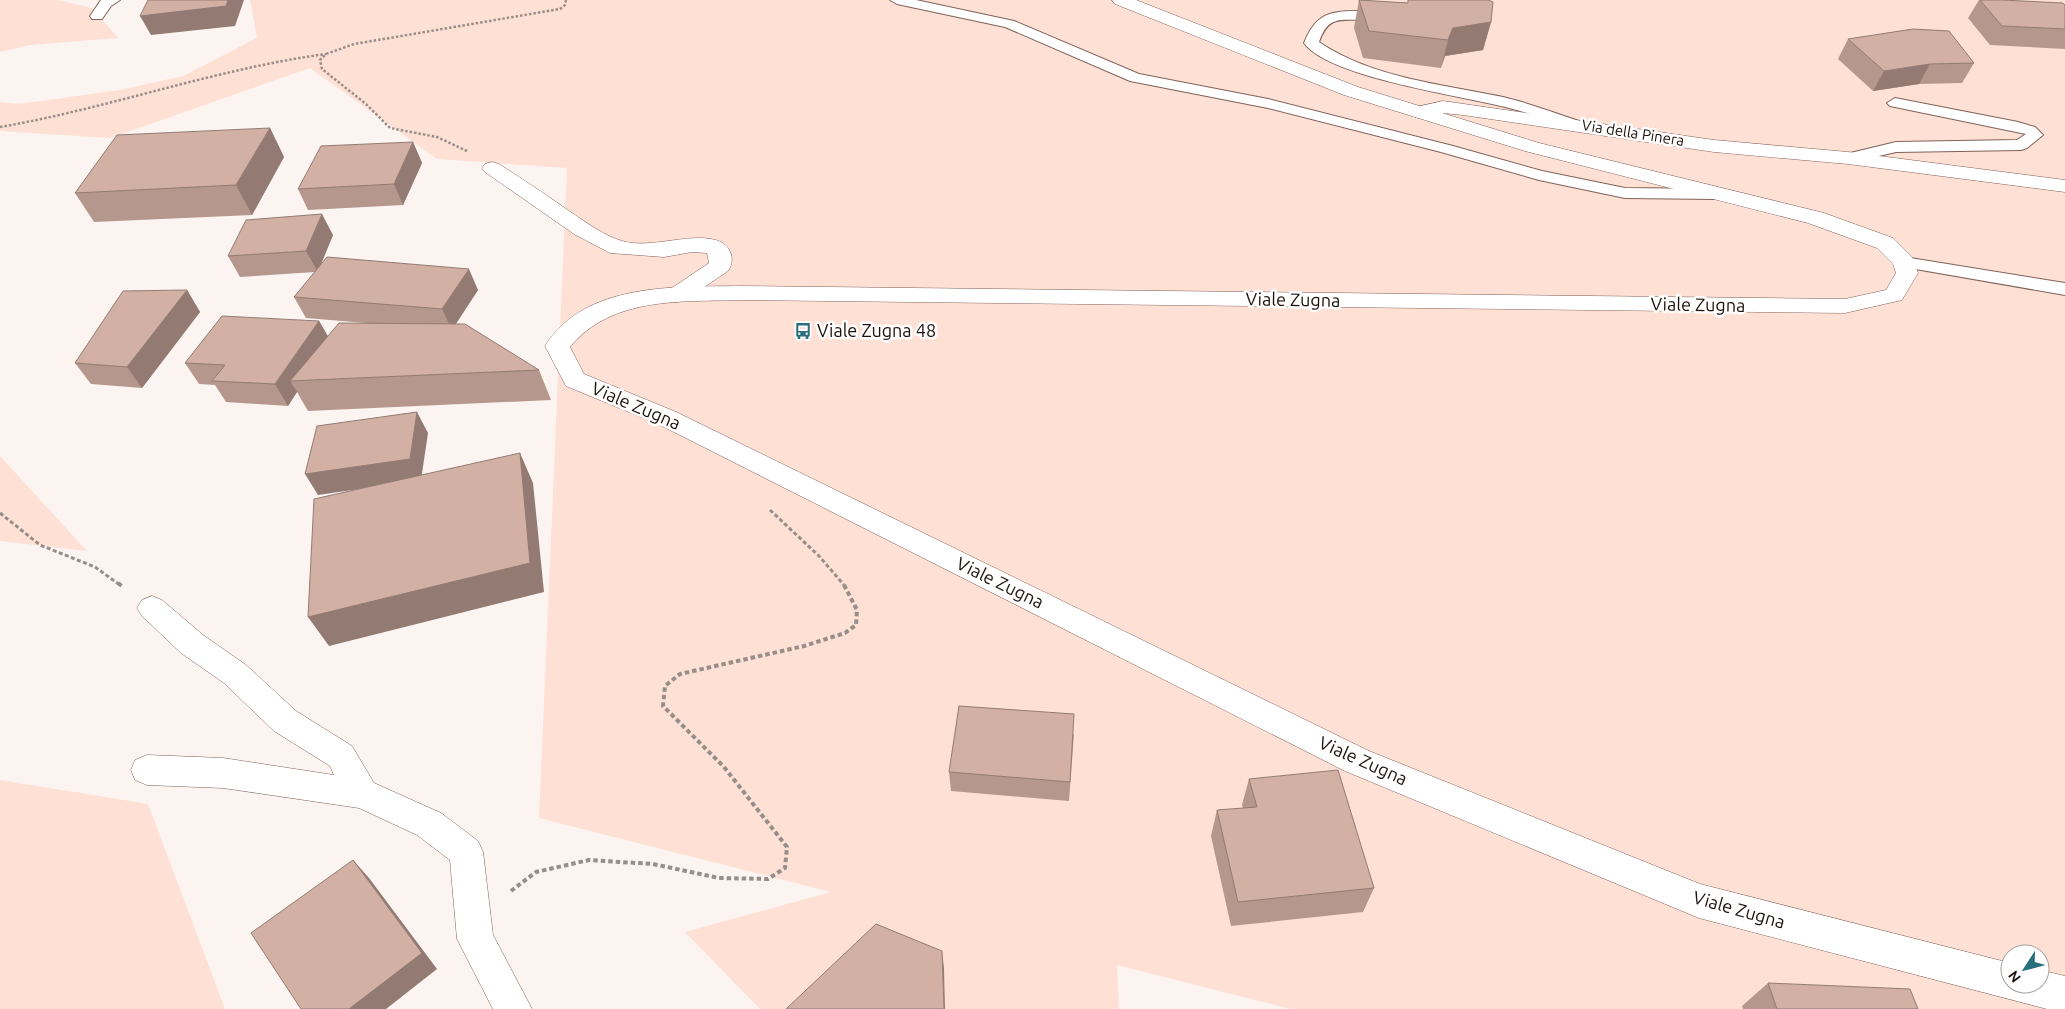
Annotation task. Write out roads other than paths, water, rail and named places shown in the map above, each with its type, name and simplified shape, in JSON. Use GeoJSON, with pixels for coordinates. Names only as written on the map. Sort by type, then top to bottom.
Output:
{"type":"FeatureCollection","features":[{"type":"Feature","properties":{"kind":"street"},"geometry":{"type":"LineString","coordinates":[[1121,0],[1351,91],[1532,147],[1816,218],[1885,244],[1904,262]]}},
{"type":"Feature","properties":{"kind":"street","name":"Via della Pinera"},"geometry":{"type":"LineString","coordinates":[[1419,112],[1443,107],[1574,124],[1714,146],[1848,158]]}},
{"type":"Feature","properties":{"kind":"street"},"geometry":{"type":"LineString","coordinates":[[1848,158],[2065,186]]}},
{"type":"Feature","properties":{"kind":"street"},"geometry":{"type":"LineString","coordinates":[[492,168],[582,229],[618,248],[664,250],[692,245],[713,247],[720,253],[720,266],[678,295]]}},
{"type":"Feature","properties":{"kind":"street","name":"Viale Zugna"},"geometry":{"type":"LineString","coordinates":[[1904,262],[1907,273],[1894,295],[1845,306],[742,293],[653,296],[610,306],[577,324],[557,346],[576,380],[667,418],[1357,760],[1699,900],[2000,978]]}},
{"type":"Feature","properties":{"kind":"street"},"geometry":{"type":"LineString","coordinates":[[152,608],[192,644],[235,674],[285,721],[341,756],[362,794]]}},
{"type":"Feature","properties":{"kind":"street"},"geometry":{"type":"LineString","coordinates":[[147,770],[223,773],[362,794],[429,824],[466,852],[475,939],[513,1009]]}},
{"type":"Feature","properties":{"kind":"street"},"geometry":{"type":"LineString","coordinates":[[2050,991],[2065,995]]}},
{"type":"Feature","properties":{"kind":"lane"},"geometry":{"type":"LineString","coordinates":[[97,16],[106,3],[113,0]]}},
{"type":"Feature","properties":{"kind":"lane"},"geometry":{"type":"LineString","coordinates":[[897,0],[1009,24],[1082,57],[1135,78],[1268,104],[1447,149],[1539,175],[1625,193],[1716,194]]}},
{"type":"Feature","properties":{"kind":"lane"},"geometry":{"type":"LineString","coordinates":[[1366,15],[1335,16],[1322,21],[1315,31],[1311,43],[1321,52],[1352,66],[1448,90],[1507,102],[1574,124]]}},
{"type":"Feature","properties":{"kind":"lane"},"geometry":{"type":"LineString","coordinates":[[1848,158],[1896,147],[2021,145],[2035,135],[2030,130],[2018,126],[1973,120],[1895,103]]}},
{"type":"Feature","properties":{"kind":"lane"},"geometry":{"type":"LineString","coordinates":[[1904,262],[2065,289]]}},
{"type":"Feature","properties":{"kind":"place","name":"Viale Zugna 48"},"geometry":{"type":"Point","coordinates":[803,331]}}]}
